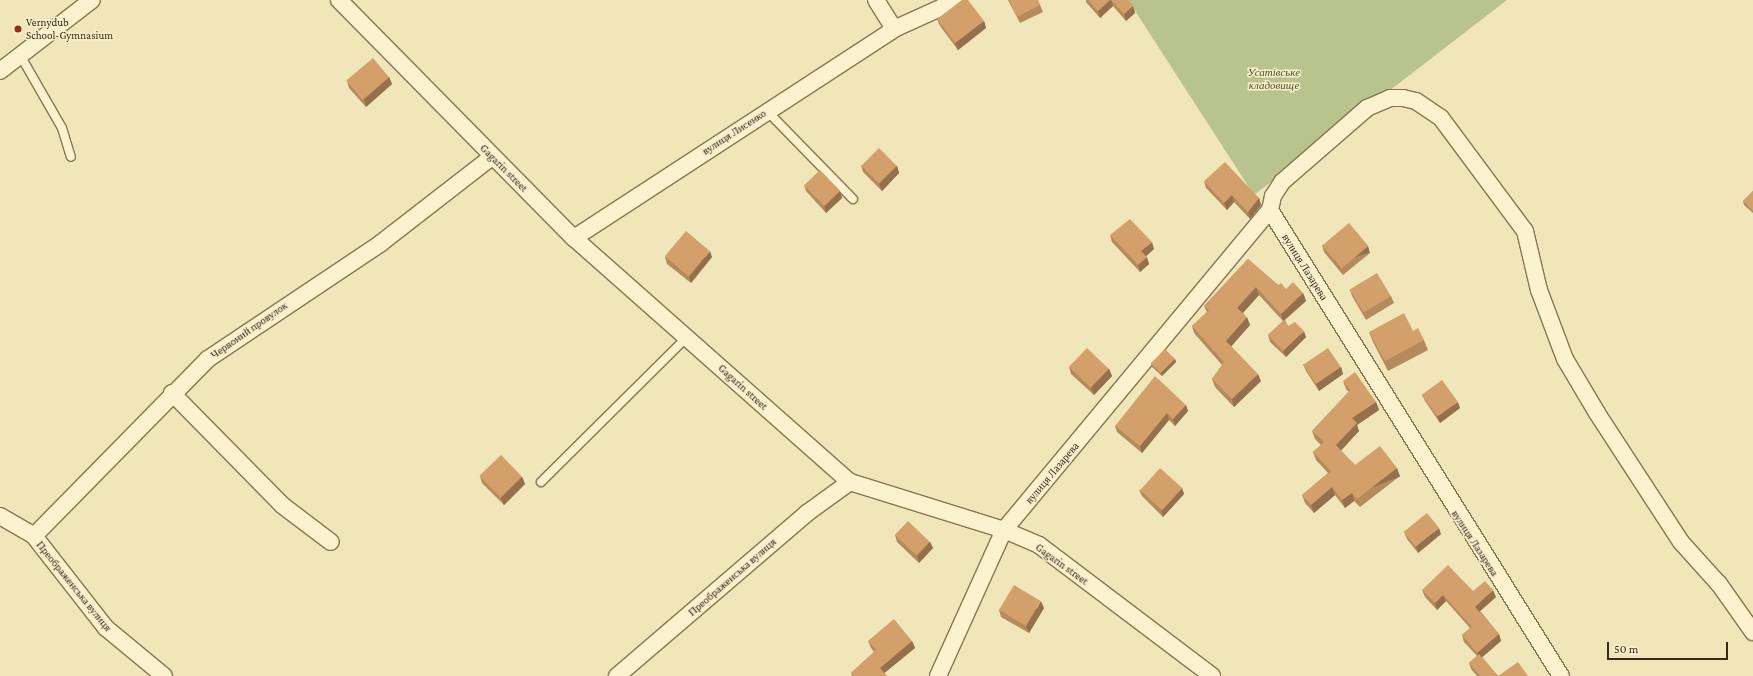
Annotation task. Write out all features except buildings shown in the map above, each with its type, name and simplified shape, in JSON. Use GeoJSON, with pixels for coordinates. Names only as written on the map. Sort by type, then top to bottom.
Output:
{"type":"FeatureCollection","features":[{"type":"Feature","properties":{"kind":"street"},"geometry":{"type":"LineString","coordinates":[[0,71],[92,0]]}},
{"type":"Feature","properties":{"kind":"street","name":"Gagarin street"},"geometry":{"type":"LineString","coordinates":[[339,0],[492,157],[574,238],[850,482],[1004,530],[1039,545],[1212,676]]}},
{"type":"Feature","properties":{"kind":"street"},"geometry":{"type":"LineString","coordinates":[[876,0],[894,29]]}},
{"type":"Feature","properties":{"kind":"street","name":"вулиця Лисенко"},"geometry":{"type":"LineString","coordinates":[[574,238],[894,29],[958,0]]}},
{"type":"Feature","properties":{"kind":"street"},"geometry":{"type":"LineString","coordinates":[[1270,210],[1272,196],[1282,182],[1367,108],[1390,98],[1403,98],[1416,101],[1441,118],[1525,231],[1539,290],[1565,359],[1597,414],[1681,542],[1719,584],[1753,632]]}},
{"type":"Feature","properties":{"kind":"street","name":"Червоний провулок"},"geometry":{"type":"LineString","coordinates":[[34,536],[172,393],[208,359],[380,243],[492,157]]}},
{"type":"Feature","properties":{"kind":"street","name":"вулиця Лазарева"},"geometry":{"type":"LineString","coordinates":[[1004,530],[1270,210],[1561,676]]}},
{"type":"Feature","properties":{"kind":"street"},"geometry":{"type":"LineString","coordinates":[[172,393],[282,505],[331,542]]}},
{"type":"Feature","properties":{"kind":"street","name":"Преображенська вулиця"},"geometry":{"type":"LineString","coordinates":[[617,676],[807,513],[850,482]]}},
{"type":"Feature","properties":{"kind":"street","name":"Преображенська вулиця"},"geometry":{"type":"LineString","coordinates":[[0,516],[34,536],[106,628],[164,676]]}},
{"type":"Feature","properties":{"kind":"street"},"geometry":{"type":"LineString","coordinates":[[938,676],[1004,530]]}},
{"type":"Feature","properties":{"kind":"lane"},"geometry":{"type":"LineString","coordinates":[[20,55],[62,128],[71,157]]}},
{"type":"Feature","properties":{"kind":"lane"},"geometry":{"type":"LineString","coordinates":[[767,111],[853,200]]}},
{"type":"Feature","properties":{"kind":"lane"},"geometry":{"type":"LineString","coordinates":[[541,482],[687,337]]}},
{"type":"Feature","properties":{"kind":"green space","name":"Усатівське кладовище"},"geometry":{"type":"Polygon","coordinates":[[[1128,0],[1507,0],[1254,195],[1128,0]]]}},
{"type":"Feature","properties":{"kind":"place","name":"Vernydub School-Gymnasium"},"geometry":{"type":"Point","coordinates":[18,29]}}]}
